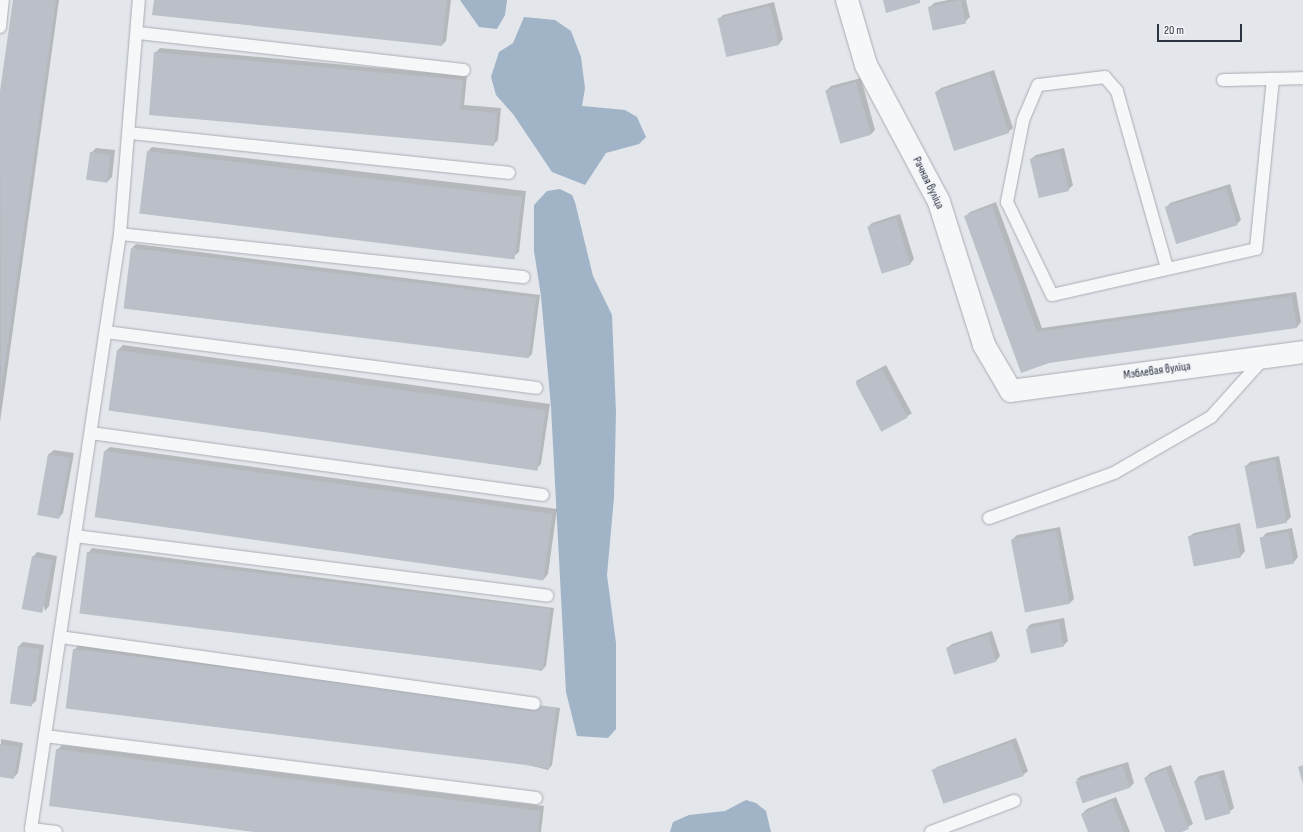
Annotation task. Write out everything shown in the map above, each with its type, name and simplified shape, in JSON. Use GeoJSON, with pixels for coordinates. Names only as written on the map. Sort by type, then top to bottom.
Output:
{"type":"FeatureCollection","features":[{"type":"Feature","properties":{"kind":"street","name":"Рачная вуліца"},"geometry":{"type":"LineString","coordinates":[[847,0],[866,65],[939,202],[984,345],[1011,391]]}},
{"type":"Feature","properties":{"kind":"street","name":"Мэблевая вуліца"},"geometry":{"type":"LineString","coordinates":[[1011,391],[1303,352]]}},
{"type":"Feature","properties":{"kind":"lane"},"geometry":{"type":"LineString","coordinates":[[0,27],[3,0]]}},
{"type":"Feature","properties":{"kind":"lane"},"geometry":{"type":"LineString","coordinates":[[56,832],[31,829],[120,234],[130,133],[138,33],[139,0]]}},
{"type":"Feature","properties":{"kind":"lane"},"geometry":{"type":"LineString","coordinates":[[138,33],[464,70]]}},
{"type":"Feature","properties":{"kind":"lane"},"geometry":{"type":"LineString","coordinates":[[1167,268],[1117,92],[1104,77],[1038,85],[1023,121],[1008,202],[1052,295],[1256,248],[1273,79]]}},
{"type":"Feature","properties":{"kind":"lane"},"geometry":{"type":"LineString","coordinates":[[1223,80],[1303,78]]}},
{"type":"Feature","properties":{"kind":"lane"},"geometry":{"type":"LineString","coordinates":[[130,133],[509,174]]}},
{"type":"Feature","properties":{"kind":"lane"},"geometry":{"type":"LineString","coordinates":[[120,234],[524,277]]}},
{"type":"Feature","properties":{"kind":"lane"},"geometry":{"type":"LineString","coordinates":[[106,332],[536,388]]}},
{"type":"Feature","properties":{"kind":"lane"},"geometry":{"type":"LineString","coordinates":[[989,518],[1114,473],[1210,417],[1265,356]]}},
{"type":"Feature","properties":{"kind":"lane"},"geometry":{"type":"LineString","coordinates":[[91,433],[543,495]]}},
{"type":"Feature","properties":{"kind":"lane"},"geometry":{"type":"LineString","coordinates":[[75,536],[547,596]]}},
{"type":"Feature","properties":{"kind":"lane"},"geometry":{"type":"LineString","coordinates":[[60,637],[534,704]]}},
{"type":"Feature","properties":{"kind":"lane"},"geometry":{"type":"LineString","coordinates":[[45,736],[536,798]]}},
{"type":"Feature","properties":{"kind":"lane"},"geometry":{"type":"LineString","coordinates":[[931,832],[1014,801]]}},
{"type":"Feature","properties":{"kind":"water"},"geometry":{"type":"Polygon","coordinates":[[[460,0],[507,0],[505,15],[497,29],[479,27],[460,0]]]}},
{"type":"Feature","properties":{"kind":"water"},"geometry":{"type":"Polygon","coordinates":[[[524,17],[555,20],[571,31],[581,57],[585,88],[582,106],[625,110],[637,117],[646,137],[639,144],[606,153],[585,185],[552,172],[513,114],[496,95],[491,77],[499,52],[513,43],[524,17]]]}},
{"type":"Feature","properties":{"kind":"water"},"geometry":{"type":"Polygon","coordinates":[[[560,189],[572,195],[575,202],[593,276],[612,315],[616,413],[614,497],[607,575],[616,643],[616,729],[608,738],[577,736],[566,692],[551,407],[541,296],[534,251],[534,205],[547,191],[560,189]]]}},
{"type":"Feature","properties":{"kind":"water"},"geometry":{"type":"Polygon","coordinates":[[[746,800],[756,803],[766,811],[771,832],[670,832],[673,822],[689,815],[725,811],[746,800]]]}},
{"type":"Feature","properties":{"kind":"building"},"geometry":{"type":"Polygon","coordinates":[[[13,0],[56,0],[1,391],[0,91],[13,0]]]}},
{"type":"Feature","properties":{"kind":"building"},"geometry":{"type":"Polygon","coordinates":[[[154,0],[447,0],[442,46],[152,15],[154,0]]]}},
{"type":"Feature","properties":{"kind":"building"},"geometry":{"type":"Polygon","coordinates":[[[883,0],[920,0],[920,3],[886,13],[883,0]]]}},
{"type":"Feature","properties":{"kind":"building"},"geometry":{"type":"Polygon","coordinates":[[[961,0],[966,23],[933,31],[928,7],[961,0]]]}},
{"type":"Feature","properties":{"kind":"building"},"geometry":{"type":"Polygon","coordinates":[[[770,6],[779,45],[726,57],[717,18],[770,6]]]}},
{"type":"Feature","properties":{"kind":"building"},"geometry":{"type":"Polygon","coordinates":[[[154,52],[463,80],[460,109],[497,113],[494,146],[149,115],[154,52]]]}},
{"type":"Feature","properties":{"kind":"building"},"geometry":{"type":"Polygon","coordinates":[[[990,74],[1009,133],[954,151],[935,92],[990,74]]]}},
{"type":"Feature","properties":{"kind":"building"},"geometry":{"type":"Polygon","coordinates":[[[856,82],[871,135],[840,144],[825,91],[856,82]]]}},
{"type":"Feature","properties":{"kind":"building"},"geometry":{"type":"Polygon","coordinates":[[[147,151],[522,197],[515,260],[139,214],[147,151]]]}},
{"type":"Feature","properties":{"kind":"building"},"geometry":{"type":"Polygon","coordinates":[[[90,152],[111,155],[107,183],[86,180],[90,152]]]}},
{"type":"Feature","properties":{"kind":"building"},"geometry":{"type":"Polygon","coordinates":[[[1060,152],[1069,191],[1039,198],[1030,159],[1060,152]]]}},
{"type":"Feature","properties":{"kind":"building"},"geometry":{"type":"Polygon","coordinates":[[[1226,188],[1237,225],[1176,244],[1165,207],[1226,188]]]}},
{"type":"Feature","properties":{"kind":"building"},"geometry":{"type":"Polygon","coordinates":[[[992,206],[1037,332],[1292,296],[1297,328],[1049,363],[1021,373],[964,216],[992,206]]]}},
{"type":"Feature","properties":{"kind":"building"},"geometry":{"type":"Polygon","coordinates":[[[896,218],[910,265],[882,274],[867,227],[896,218]]]}},
{"type":"Feature","properties":{"kind":"building"},"geometry":{"type":"Polygon","coordinates":[[[131,248],[536,298],[529,358],[124,309],[131,248]]]}},
{"type":"Feature","properties":{"kind":"building"},"geometry":{"type":"Polygon","coordinates":[[[117,350],[546,410],[537,471],[109,410],[117,350]]]}},
{"type":"Feature","properties":{"kind":"building"},"geometry":{"type":"Polygon","coordinates":[[[882,369],[908,418],[881,432],[856,383],[882,369]]]}},
{"type":"Feature","properties":{"kind":"building"},"geometry":{"type":"Polygon","coordinates":[[[104,451],[553,514],[543,580],[95,517],[104,451]]]}},
{"type":"Feature","properties":{"kind":"building"},"geometry":{"type":"Polygon","coordinates":[[[48,454],[70,458],[59,519],[37,515],[48,454]]]}},
{"type":"Feature","properties":{"kind":"building"},"geometry":{"type":"Polygon","coordinates":[[[1275,460],[1287,523],[1257,529],[1245,466],[1275,460]]]}},
{"type":"Feature","properties":{"kind":"building"},"geometry":{"type":"Polygon","coordinates":[[[1235,527],[1241,557],[1194,567],[1188,536],[1235,527]]]}},
{"type":"Feature","properties":{"kind":"building"},"geometry":{"type":"Polygon","coordinates":[[[1056,531],[1070,604],[1025,612],[1011,540],[1056,531]]]}},
{"type":"Feature","properties":{"kind":"building"},"geometry":{"type":"Polygon","coordinates":[[[1288,532],[1294,563],[1266,569],[1260,538],[1288,532]]]}},
{"type":"Feature","properties":{"kind":"building"},"geometry":{"type":"Polygon","coordinates":[[[87,552],[551,609],[543,670],[79,614],[87,552]]]}},
{"type":"Feature","properties":{"kind":"building"},"geometry":{"type":"Polygon","coordinates":[[[32,556],[53,560],[42,613],[22,609],[32,556]]]}},
{"type":"Feature","properties":{"kind":"building"},"geometry":{"type":"Polygon","coordinates":[[[1059,622],[1064,646],[1031,654],[1026,629],[1059,622]]]}},
{"type":"Feature","properties":{"kind":"building"},"geometry":{"type":"Polygon","coordinates":[[[988,635],[996,662],[954,675],[946,648],[988,635]]]}},
{"type":"Feature","properties":{"kind":"building"},"geometry":{"type":"Polygon","coordinates":[[[18,646],[40,649],[32,706],[10,703],[18,646]]]}},
{"type":"Feature","properties":{"kind":"building"},"geometry":{"type":"Polygon","coordinates":[[[73,649],[556,708],[549,768],[66,709],[73,649]]]}},
{"type":"Feature","properties":{"kind":"building"},"geometry":{"type":"Polygon","coordinates":[[[1012,742],[1024,776],[943,804],[932,770],[1012,742]]]}},
{"type":"Feature","properties":{"kind":"building"},"geometry":{"type":"Polygon","coordinates":[[[0,744],[19,747],[14,779],[0,777],[0,744]]]}},
{"type":"Feature","properties":{"kind":"building"},"geometry":{"type":"Polygon","coordinates":[[[56,749],[540,811],[538,832],[254,832],[49,806],[56,749]]]}},
{"type":"Feature","properties":{"kind":"building"},"geometry":{"type":"Polygon","coordinates":[[[1303,765],[1303,784],[1298,767],[1303,765]]]}},
{"type":"Feature","properties":{"kind":"building"},"geometry":{"type":"Polygon","coordinates":[[[1123,766],[1130,788],[1083,803],[1075,781],[1123,766]]]}},
{"type":"Feature","properties":{"kind":"building"},"geometry":{"type":"Polygon","coordinates":[[[1166,769],[1189,829],[1182,832],[1165,832],[1144,778],[1166,769]]]}},
{"type":"Feature","properties":{"kind":"building"},"geometry":{"type":"Polygon","coordinates":[[[1219,774],[1230,813],[1205,821],[1194,781],[1219,774]]]}},
{"type":"Feature","properties":{"kind":"building"},"geometry":{"type":"Polygon","coordinates":[[[1112,801],[1124,832],[1088,832],[1081,814],[1112,801]]]}}]}
